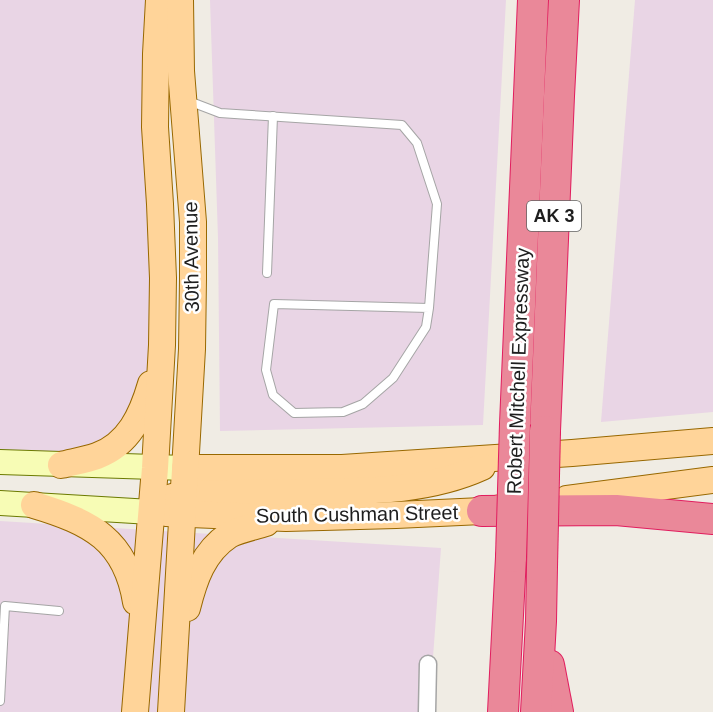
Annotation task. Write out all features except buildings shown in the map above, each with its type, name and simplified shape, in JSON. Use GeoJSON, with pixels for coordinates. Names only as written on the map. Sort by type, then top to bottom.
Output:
{"type":"FeatureCollection","features":[{"type":"Feature","properties":{"kind":"highway","name":"Robert Mitchell Expressway"},"geometry":{"type":"LineString","coordinates":[[505,669],[533,0]]}},
{"type":"Feature","properties":{"kind":"highway","name":"Robert Mitchell Expressway"},"geometry":{"type":"LineString","coordinates":[[541,621],[545,431],[564,0]]}},
{"type":"Feature","properties":{"kind":"highway"},"geometry":{"type":"LineString","coordinates":[[482,511],[616,510],[713,519]]}},
{"type":"Feature","properties":{"kind":"highway"},"geometry":{"type":"LineString","coordinates":[[541,621],[558,712]]}},
{"type":"Feature","properties":{"kind":"highway","name":"AK 3"},"geometry":{"type":"LineString","coordinates":[[536,712],[541,621]]}},
{"type":"Feature","properties":{"kind":"highway"},"geometry":{"type":"LineString","coordinates":[[505,669],[509,712]]}},
{"type":"Feature","properties":{"kind":"highway","name":"AK 3"},"geometry":{"type":"LineString","coordinates":[[502,712],[505,669]]}},
{"type":"Feature","properties":{"kind":"main road","name":"30th Avenue"},"geometry":{"type":"LineString","coordinates":[[141,632],[155,468],[161,350],[163,278],[155,127],[159,0]]}},
{"type":"Feature","properties":{"kind":"main road","name":"30th Avenue"},"geometry":{"type":"LineString","coordinates":[[174,676],[192,349],[193,268],[193,222],[180,71],[180,0]]}},
{"type":"Feature","properties":{"kind":"main road"},"geometry":{"type":"LineString","coordinates":[[61,465],[97,456],[113,448],[126,437],[146,403],[161,350]]}},
{"type":"Feature","properties":{"kind":"main road"},"geometry":{"type":"LineString","coordinates":[[0,462],[155,468],[342,468],[502,459],[713,441]]}},
{"type":"Feature","properties":{"kind":"main road"},"geometry":{"type":"LineString","coordinates":[[183,504],[419,486],[446,481],[502,459]]}},
{"type":"Feature","properties":{"kind":"main road","name":"South Cushman Street"},"geometry":{"type":"LineString","coordinates":[[0,503],[151,513],[183,504],[286,518],[482,511],[713,480]]}},
{"type":"Feature","properties":{"kind":"main road"},"geometry":{"type":"LineString","coordinates":[[34,505],[77,520],[106,540],[120,556],[128,571],[141,632],[135,712]]}},
{"type":"Feature","properties":{"kind":"main road"},"geometry":{"type":"LineString","coordinates":[[171,712],[174,676],[192,589],[202,562],[230,535],[286,518]]}},
{"type":"Feature","properties":{"kind":"street"},"geometry":{"type":"LineString","coordinates":[[427,712],[429,664]]}},
{"type":"Feature","properties":{"kind":"lane"},"geometry":{"type":"LineString","coordinates":[[183,99],[220,113],[402,124],[417,143],[437,204],[429,308],[426,327],[393,378],[363,404],[343,412],[294,413],[273,394],[266,370],[274,304],[429,308]]}},
{"type":"Feature","properties":{"kind":"lane"},"geometry":{"type":"LineString","coordinates":[[267,273],[273,116]]}},
{"type":"Feature","properties":{"kind":"lane"},"geometry":{"type":"LineString","coordinates":[[0,701],[5,606],[59,611]]}},
{"type":"Feature","properties":{"kind":"shaded area"},"geometry":{"type":"Polygon","coordinates":[[[0,0],[150,0],[153,286],[147,383],[139,406],[101,445],[67,452],[0,450],[0,0]]]}},
{"type":"Feature","properties":{"kind":"shaded area"},"geometry":{"type":"Polygon","coordinates":[[[210,0],[506,0],[483,425],[220,431],[218,238],[210,0]]]}},
{"type":"Feature","properties":{"kind":"shaded area"},"geometry":{"type":"Polygon","coordinates":[[[635,0],[713,0],[713,412],[601,422],[635,0]]]}},
{"type":"Feature","properties":{"kind":"shaded area"},"geometry":{"type":"Polygon","coordinates":[[[0,521],[441,548],[429,712],[0,712],[0,521]]]}}]}
